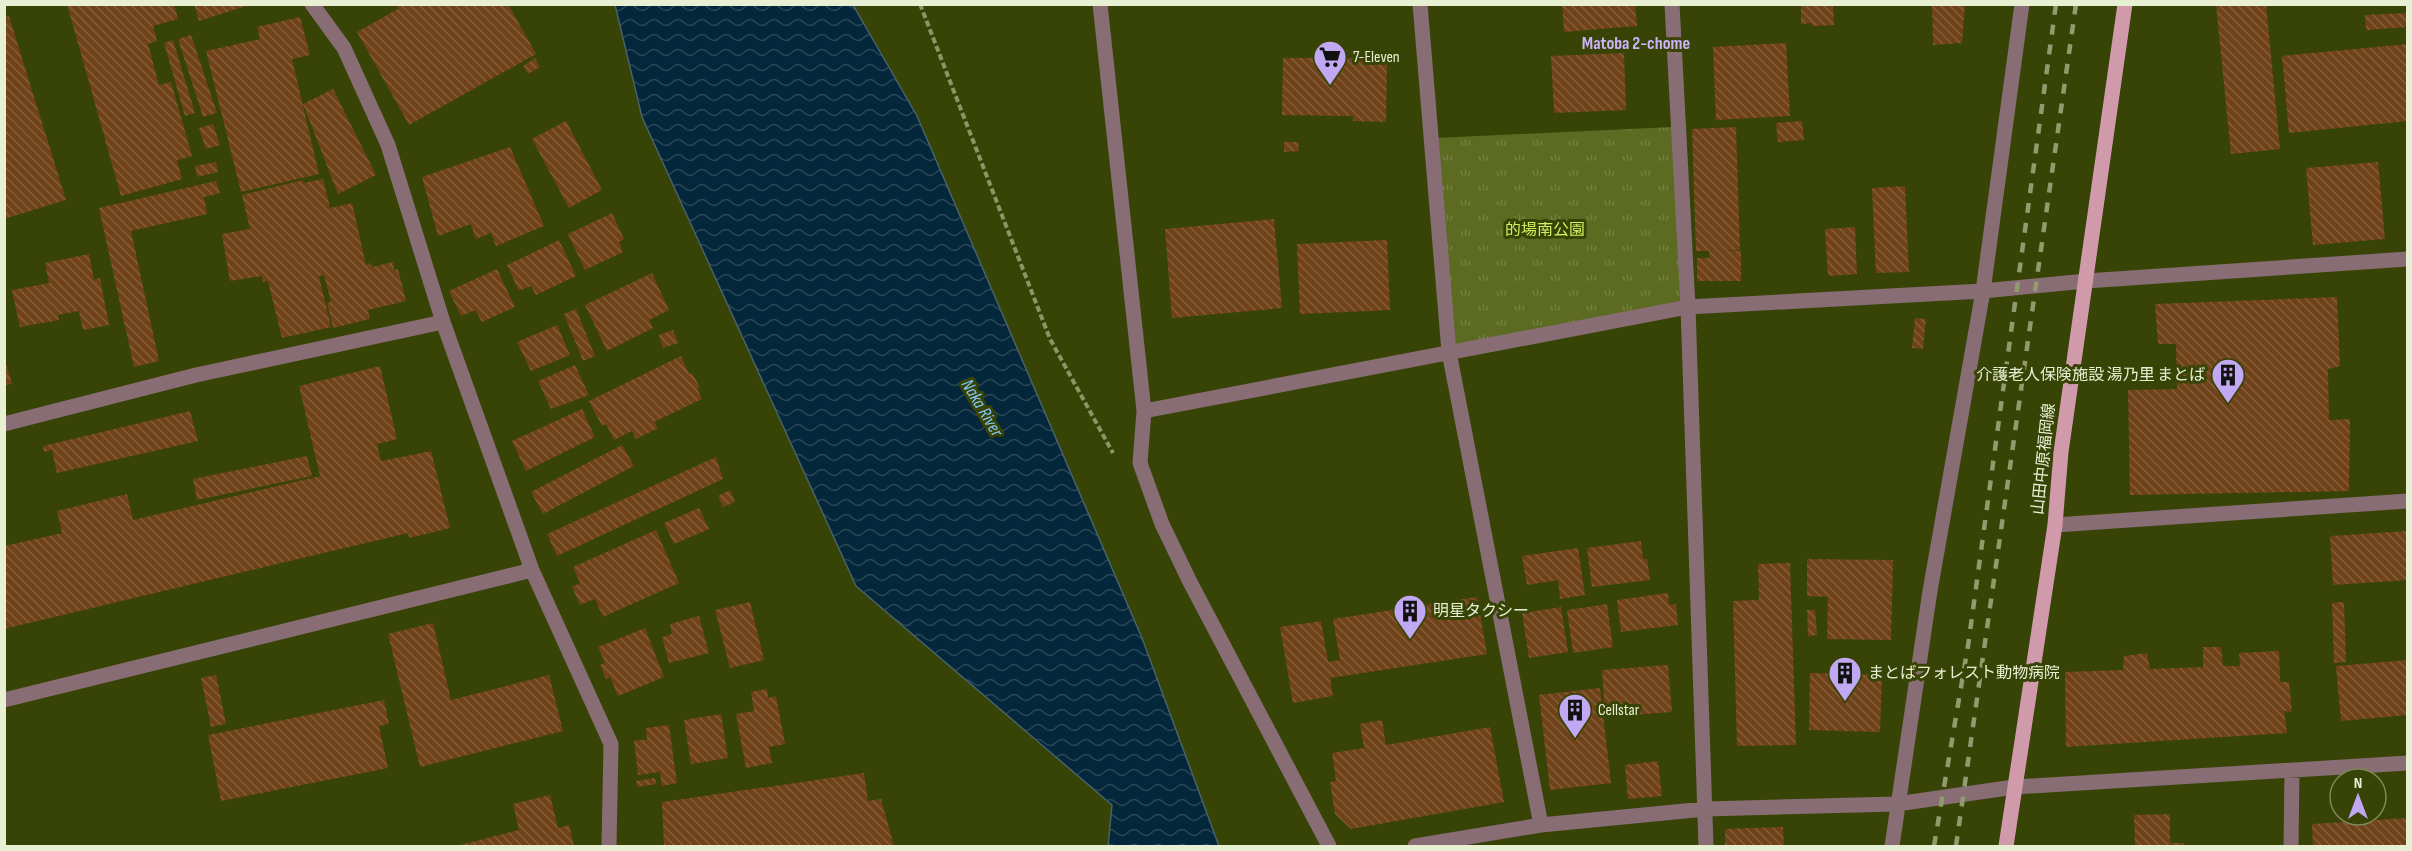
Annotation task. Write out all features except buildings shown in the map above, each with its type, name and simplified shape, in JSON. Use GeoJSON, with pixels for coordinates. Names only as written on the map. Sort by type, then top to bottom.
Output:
{"type":"FeatureCollection","features":[{"type":"Feature","properties":{"kind":"main road","name":"山田中原福岡線"},"geometry":{"type":"LineString","coordinates":[[2006,846],[2055,525],[2061,452],[2125,4]]}},
{"type":"Feature","properties":{"kind":"street"},"geometry":{"type":"LineString","coordinates":[[312,4],[344,48],[388,145],[442,322],[532,570],[611,744],[609,846]]}},
{"type":"Feature","properties":{"kind":"street"},"geometry":{"type":"LineString","coordinates":[[1100,4],[1144,411],[1140,463],[1162,524],[1190,582],[1329,846]]}},
{"type":"Feature","properties":{"kind":"street"},"geometry":{"type":"LineString","coordinates":[[1420,4],[1449,352],[1541,825]]}},
{"type":"Feature","properties":{"kind":"street"},"geometry":{"type":"LineString","coordinates":[[1672,4],[1688,308],[1707,846]]}},
{"type":"Feature","properties":{"kind":"street"},"geometry":{"type":"LineString","coordinates":[[1892,846],[1930,591],[1983,291],[2022,4]]}},
{"type":"Feature","properties":{"kind":"street"},"geometry":{"type":"LineString","coordinates":[[1144,411],[1688,308],[1983,291],[2086,281],[2408,259]]}},
{"type":"Feature","properties":{"kind":"street"},"geometry":{"type":"LineString","coordinates":[[4,424],[196,375],[442,322]]}},
{"type":"Feature","properties":{"kind":"street"},"geometry":{"type":"LineString","coordinates":[[2055,525],[2408,501]]}},
{"type":"Feature","properties":{"kind":"street"},"geometry":{"type":"LineString","coordinates":[[4,700],[532,570]]}},
{"type":"Feature","properties":{"kind":"street"},"geometry":{"type":"LineString","coordinates":[[1415,846],[1541,825],[1705,809],[1898,804],[2014,787],[2408,763]]}},
{"type":"Feature","properties":{"kind":"street"},"geometry":{"type":"LineString","coordinates":[[2292,770],[2292,846]]}},
{"type":"Feature","properties":{"kind":"path"},"geometry":{"type":"LineString","coordinates":[[920,4],[1050,339],[1114,453]]}},
{"type":"Feature","properties":{"kind":"green space","name":"的場南公園"},"geometry":{"type":"Polygon","coordinates":[[[1673,127],[1682,303],[1454,347],[1436,138],[1673,127]]]}},
{"type":"Feature","properties":{"kind":"water","name":"Naka River"},"geometry":{"type":"Polygon","coordinates":[[[615,5],[853,5],[917,116],[1142,638],[1219,846],[1108,846],[1112,805],[856,586],[642,117],[615,5]]]}},
{"type":"Feature","properties":{"kind":"railway"},"geometry":{"type":"LineString","coordinates":[[1934,846],[1968,646],[2056,4]]}},
{"type":"Feature","properties":{"kind":"railway"},"geometry":{"type":"LineString","coordinates":[[1956,846],[2076,4]]}},
{"type":"Feature","properties":{"kind":"place","name":"7-Eleven"},"geometry":{"type":"Point","coordinates":[1330,86]}},
{"type":"Feature","properties":{"kind":"place","name":"介護老人保険施設 湯乃里 まとば"},"geometry":{"type":"Point","coordinates":[2228,404]}},
{"type":"Feature","properties":{"kind":"place","name":"明星タクシー"},"geometry":{"type":"Point","coordinates":[1410,640]}},
{"type":"Feature","properties":{"kind":"place","name":"まとばフォレスト動物病院"},"geometry":{"type":"Point","coordinates":[1845,702]}},
{"type":"Feature","properties":{"kind":"place","name":"Cellstar"},"geometry":{"type":"Point","coordinates":[1575,739]}},
{"type":"Feature","properties":{"kind":"district","name":"Matoba 2-chome"},"geometry":{"type":"Point","coordinates":[1636,43]}}]}
